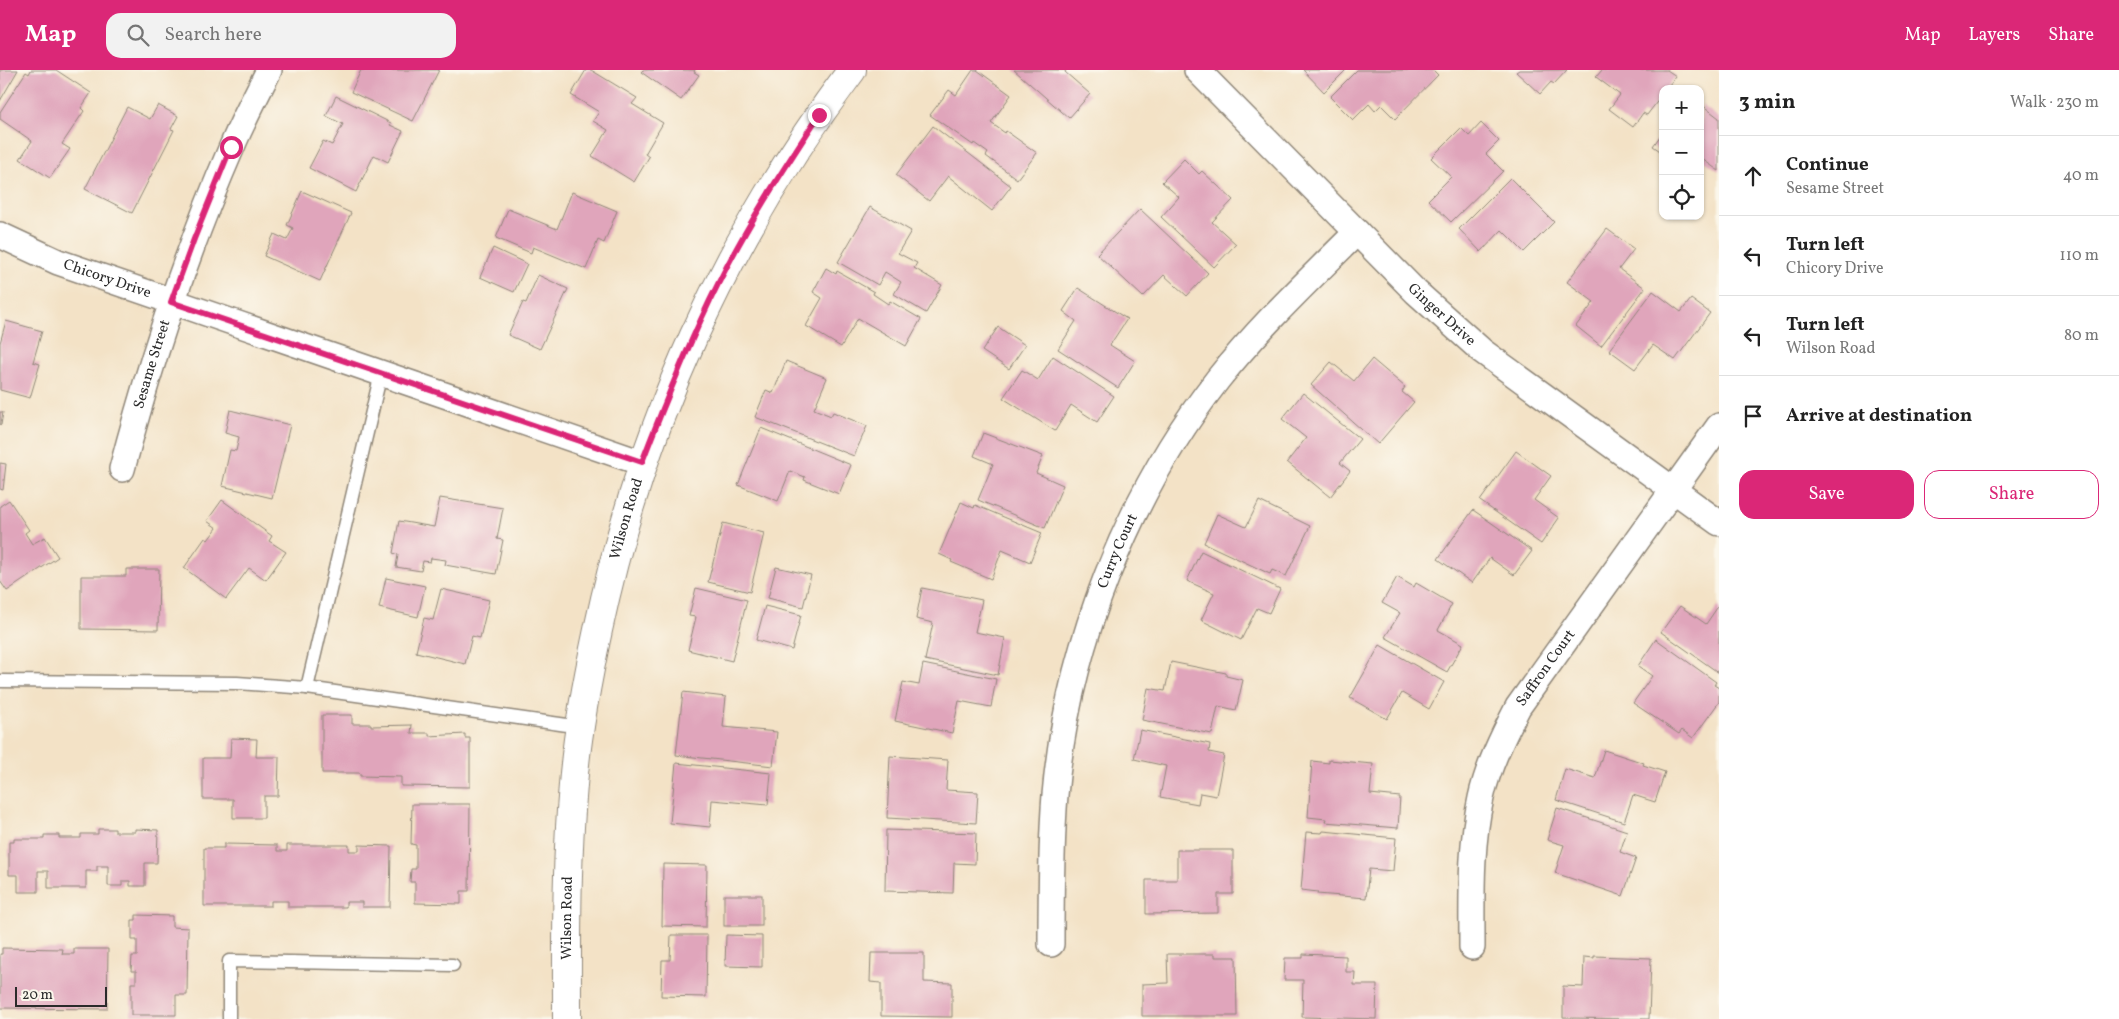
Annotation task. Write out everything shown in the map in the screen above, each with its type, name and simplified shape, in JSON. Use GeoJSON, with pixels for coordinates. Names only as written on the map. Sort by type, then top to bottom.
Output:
{"type":"FeatureCollection","features":[{"type":"Feature","properties":{"kind":"street","name":"Sesame Street"},"geometry":{"type":"LineString","coordinates":[[122,469],[139,404],[171,302],[194,239],[231,147],[269,70]]}},
{"type":"Feature","properties":{"kind":"street","name":"Wilson Road"},"geometry":{"type":"LineString","coordinates":[[567,1019],[567,882],[573,784],[586,687],[611,567],[642,462],[677,372],[718,283],[766,197],[819,115],[852,70]]}},
{"type":"Feature","properties":{"kind":"street","name":"Ginger Drive"},"geometry":{"type":"LineString","coordinates":[[1198,70],[1416,292],[1482,351],[1719,523]]}},
{"type":"Feature","properties":{"kind":"street","name":"Curry Court"},"geometry":{"type":"LineString","coordinates":[[1051,944],[1051,864],[1055,794],[1065,724],[1084,642],[1107,576],[1142,498],[1177,438],[1218,380],[1263,326],[1356,232]]}},
{"type":"Feature","properties":{"kind":"street","name":"Chicory Drive"},"geometry":{"type":"LineString","coordinates":[[0,235],[58,262],[171,302],[642,462]]}},
{"type":"Feature","properties":{"kind":"street","name":"Saffron Court"},"geometry":{"type":"LineString","coordinates":[[1472,947],[1473,845],[1481,797],[1496,750],[1518,707],[1719,426]]}},
{"type":"Feature","properties":{"kind":"lane"},"geometry":{"type":"LineString","coordinates":[[307,688],[381,373]]}},
{"type":"Feature","properties":{"kind":"lane"},"geometry":{"type":"LineString","coordinates":[[0,681],[237,683],[307,688],[581,727]]}},
{"type":"Feature","properties":{"kind":"lane"},"geometry":{"type":"LineString","coordinates":[[230,1019],[229,961],[453,965]]}},
{"type":"Feature","properties":{"kind":"building"},"geometry":{"type":"Polygon","coordinates":[[[0,70],[18,70],[0,101],[0,70]]]}},
{"type":"Feature","properties":{"kind":"building"},"geometry":{"type":"Polygon","coordinates":[[[31,70],[56,70],[91,93],[81,108],[84,111],[62,144],[70,149],[50,178],[20,159],[32,141],[0,119],[0,112],[26,72],[29,74],[31,70]]]}},
{"type":"Feature","properties":{"kind":"building"},"geometry":{"type":"Polygon","coordinates":[[[361,70],[439,70],[413,121],[351,92],[361,70]]]}},
{"type":"Feature","properties":{"kind":"building"},"geometry":{"type":"Polygon","coordinates":[[[586,70],[591,70],[637,98],[632,104],[663,123],[645,154],[649,157],[634,182],[592,156],[608,130],[593,121],[599,112],[571,95],[586,70]]]}},
{"type":"Feature","properties":{"kind":"building"},"geometry":{"type":"Polygon","coordinates":[[[643,70],[695,70],[694,72],[699,75],[681,100],[641,72],[643,70]]]}},
{"type":"Feature","properties":{"kind":"building"},"geometry":{"type":"Polygon","coordinates":[[[973,70],[977,70],[1011,95],[991,123],[1037,153],[1017,179],[986,156],[988,153],[974,143],[973,145],[930,115],[949,90],[956,95],[973,70]]]}},
{"type":"Feature","properties":{"kind":"building"},"geometry":{"type":"Polygon","coordinates":[[[1014,70],[1066,70],[1065,72],[1090,94],[1069,118],[1014,70]]]}},
{"type":"Feature","properties":{"kind":"building"},"geometry":{"type":"Polygon","coordinates":[[[1303,70],[1346,70],[1324,92],[1303,70]]]}},
{"type":"Feature","properties":{"kind":"building"},"geometry":{"type":"Polygon","coordinates":[[[1357,70],[1433,70],[1438,75],[1395,119],[1381,105],[1375,111],[1369,104],[1353,120],[1330,97],[1357,70]]]}},
{"type":"Feature","properties":{"kind":"building"},"geometry":{"type":"Polygon","coordinates":[[[1519,70],[1567,70],[1554,84],[1551,82],[1540,94],[1516,72],[1519,70]]]}},
{"type":"Feature","properties":{"kind":"building"},"geometry":{"type":"Polygon","coordinates":[[[1602,70],[1667,70],[1676,76],[1669,85],[1659,85],[1659,99],[1647,115],[1643,113],[1633,127],[1609,109],[1620,95],[1596,77],[1602,70]]]}},
{"type":"Feature","properties":{"kind":"building"},"geometry":{"type":"Polygon","coordinates":[[[336,96],[391,123],[390,125],[403,131],[388,162],[374,155],[356,192],[309,168],[323,141],[332,145],[343,124],[326,116],[336,96]]]}},
{"type":"Feature","properties":{"kind":"building"},"geometry":{"type":"Polygon","coordinates":[[[158,105],[178,116],[171,129],[174,130],[132,213],[85,189],[127,107],[150,119],[158,105]]]}},
{"type":"Feature","properties":{"kind":"building"},"geometry":{"type":"Polygon","coordinates":[[[1704,107],[1719,118],[1719,171],[1704,160],[1704,107]]]}},
{"type":"Feature","properties":{"kind":"building"},"geometry":{"type":"Polygon","coordinates":[[[1481,123],[1499,141],[1486,154],[1503,171],[1451,222],[1428,200],[1451,177],[1431,158],[1461,128],[1469,136],[1481,123]]]}},
{"type":"Feature","properties":{"kind":"building"},"geometry":{"type":"Polygon","coordinates":[[[933,126],[1011,186],[992,211],[948,176],[929,201],[896,175],[933,126]]]}},
{"type":"Feature","properties":{"kind":"building"},"geometry":{"type":"Polygon","coordinates":[[[1659,138],[1659,150],[1653,146],[1659,138]]]}},
{"type":"Feature","properties":{"kind":"building"},"geometry":{"type":"Polygon","coordinates":[[[1184,159],[1199,174],[1202,171],[1233,200],[1212,222],[1236,244],[1214,267],[1161,217],[1179,197],[1162,182],[1184,159]]]}},
{"type":"Feature","properties":{"kind":"building"},"geometry":{"type":"Polygon","coordinates":[[[1510,178],[1554,222],[1524,252],[1502,230],[1481,252],[1459,229],[1510,178]]]}},
{"type":"Feature","properties":{"kind":"building"},"geometry":{"type":"Polygon","coordinates":[[[302,191],[351,213],[320,281],[264,256],[274,234],[287,240],[293,228],[287,225],[302,191]]]}},
{"type":"Feature","properties":{"kind":"building"},"geometry":{"type":"Polygon","coordinates":[[[572,192],[617,211],[604,243],[598,240],[586,269],[533,247],[531,253],[496,238],[508,209],[557,229],[572,192]]]}},
{"type":"Feature","properties":{"kind":"building"},"geometry":{"type":"Polygon","coordinates":[[[870,207],[911,231],[898,253],[917,263],[914,268],[942,285],[926,313],[894,294],[901,282],[885,272],[878,285],[838,262],[870,207]]]}},
{"type":"Feature","properties":{"kind":"building"},"geometry":{"type":"Polygon","coordinates":[[[1140,209],[1208,273],[1187,296],[1164,275],[1143,297],[1097,254],[1140,209]]]}},
{"type":"Feature","properties":{"kind":"building"},"geometry":{"type":"Polygon","coordinates":[[[1607,229],[1634,249],[1619,269],[1645,288],[1601,346],[1576,326],[1594,302],[1567,282],[1607,229]]]}},
{"type":"Feature","properties":{"kind":"building"},"geometry":{"type":"Polygon","coordinates":[[[493,248],[527,264],[514,292],[480,277],[493,248]]]}},
{"type":"Feature","properties":{"kind":"building"},"geometry":{"type":"Polygon","coordinates":[[[826,268],[836,274],[837,271],[874,292],[873,294],[888,304],[890,301],[921,319],[906,346],[858,318],[841,347],[806,326],[822,298],[813,292],[826,268]]]}},
{"type":"Feature","properties":{"kind":"building"},"geometry":{"type":"Polygon","coordinates":[[[538,275],[568,289],[540,349],[508,335],[523,302],[526,303],[538,275]]]}},
{"type":"Feature","properties":{"kind":"building"},"geometry":{"type":"Polygon","coordinates":[[[1078,288],[1127,319],[1110,345],[1135,361],[1118,388],[1058,349],[1076,321],[1063,311],[1078,288]]]}},
{"type":"Feature","properties":{"kind":"building"},"geometry":{"type":"Polygon","coordinates":[[[1653,291],[1681,312],[1691,299],[1710,313],[1675,360],[1653,345],[1635,369],[1609,350],[1653,291]]]}},
{"type":"Feature","properties":{"kind":"building"},"geometry":{"type":"Polygon","coordinates":[[[6,321],[42,331],[33,362],[40,364],[30,398],[0,390],[0,343],[6,321]]]}},
{"type":"Feature","properties":{"kind":"building"},"geometry":{"type":"Polygon","coordinates":[[[998,327],[1025,345],[1009,369],[982,351],[998,327]]]}},
{"type":"Feature","properties":{"kind":"building"},"geometry":{"type":"Polygon","coordinates":[[[1053,356],[1114,396],[1097,422],[1071,405],[1055,431],[1003,398],[1022,370],[1038,380],[1053,356]]]}},
{"type":"Feature","properties":{"kind":"building"},"geometry":{"type":"Polygon","coordinates":[[[1372,359],[1405,387],[1402,392],[1414,402],[1378,444],[1311,385],[1331,362],[1354,381],[1372,359]]]}},
{"type":"Feature","properties":{"kind":"building"},"geometry":{"type":"Polygon","coordinates":[[[786,361],[827,378],[814,409],[831,416],[833,412],[867,426],[854,456],[755,417],[766,390],[773,393],[786,361]]]}},
{"type":"Feature","properties":{"kind":"building"},"geometry":{"type":"Polygon","coordinates":[[[1303,393],[1360,439],[1340,463],[1350,471],[1330,497],[1287,462],[1306,438],[1282,419],[1303,393]]]}},
{"type":"Feature","properties":{"kind":"building"},"geometry":{"type":"Polygon","coordinates":[[[230,410],[290,425],[272,498],[222,486],[230,450],[236,451],[239,437],[225,433],[230,410]]]}},
{"type":"Feature","properties":{"kind":"building"},"geometry":{"type":"Polygon","coordinates":[[[0,412],[3,412],[1,425],[0,425],[0,412]]]}},
{"type":"Feature","properties":{"kind":"building"},"geometry":{"type":"Polygon","coordinates":[[[761,428],[851,465],[839,494],[804,480],[805,477],[790,471],[778,501],[738,485],[761,428]]]}},
{"type":"Feature","properties":{"kind":"building"},"geometry":{"type":"Polygon","coordinates":[[[983,433],[1043,456],[1036,473],[1063,485],[1045,528],[978,500],[993,464],[974,456],[983,433]]]}},
{"type":"Feature","properties":{"kind":"building"},"geometry":{"type":"Polygon","coordinates":[[[1516,451],[1551,476],[1534,500],[1559,518],[1541,544],[1480,501],[1516,451]]]}},
{"type":"Feature","properties":{"kind":"building"},"geometry":{"type":"Polygon","coordinates":[[[0,463],[6,464],[3,490],[0,489],[0,463]]]}},
{"type":"Feature","properties":{"kind":"building"},"geometry":{"type":"Polygon","coordinates":[[[440,498],[503,508],[497,539],[503,540],[496,574],[445,565],[446,560],[431,558],[430,562],[423,561],[421,571],[396,567],[398,555],[393,553],[399,521],[434,527],[440,498]]]}},
{"type":"Feature","properties":{"kind":"building"},"geometry":{"type":"Polygon","coordinates":[[[9,500],[29,530],[25,533],[32,544],[45,537],[58,557],[7,591],[0,581],[0,506],[9,500]]]}},
{"type":"Feature","properties":{"kind":"building"},"geometry":{"type":"Polygon","coordinates":[[[222,500],[272,536],[269,541],[286,552],[266,580],[249,568],[226,599],[184,568],[205,538],[208,540],[217,528],[207,521],[222,500]]]}},
{"type":"Feature","properties":{"kind":"building"},"geometry":{"type":"Polygon","coordinates":[[[1259,501],[1310,526],[1286,576],[1272,570],[1270,574],[1204,543],[1217,514],[1246,527],[1259,501]]]}},
{"type":"Feature","properties":{"kind":"building"},"geometry":{"type":"Polygon","coordinates":[[[961,502],[974,508],[975,505],[1042,533],[1030,562],[1002,550],[991,579],[951,562],[952,560],[939,554],[961,502]]]}},
{"type":"Feature","properties":{"kind":"building"},"geometry":{"type":"Polygon","coordinates":[[[1473,510],[1532,551],[1514,575],[1490,558],[1472,583],[1438,559],[1473,510]]]}},
{"type":"Feature","properties":{"kind":"building"},"geometry":{"type":"Polygon","coordinates":[[[723,523],[764,533],[750,592],[708,582],[723,523]]]}},
{"type":"Feature","properties":{"kind":"building"},"geometry":{"type":"Polygon","coordinates":[[[1201,551],[1280,589],[1269,613],[1257,608],[1241,640],[1201,620],[1214,593],[1187,581],[1201,551]]]}},
{"type":"Feature","properties":{"kind":"building"},"geometry":{"type":"Polygon","coordinates":[[[776,567],[811,575],[803,607],[768,598],[776,567]]]}},
{"type":"Feature","properties":{"kind":"building"},"geometry":{"type":"Polygon","coordinates":[[[126,569],[159,569],[158,630],[81,629],[81,576],[126,576],[126,569]]]}},
{"type":"Feature","properties":{"kind":"building"},"geometry":{"type":"Polygon","coordinates":[[[1397,577],[1414,587],[1416,583],[1452,604],[1438,630],[1463,644],[1447,672],[1385,637],[1400,613],[1382,603],[1397,577]]]}},
{"type":"Feature","properties":{"kind":"building"},"geometry":{"type":"Polygon","coordinates":[[[386,578],[425,586],[418,617],[379,608],[386,578]]]}},
{"type":"Feature","properties":{"kind":"building"},"geometry":{"type":"Polygon","coordinates":[[[696,588],[747,600],[732,661],[688,650],[696,617],[689,616],[696,588]]]}},
{"type":"Feature","properties":{"kind":"building"},"geometry":{"type":"Polygon","coordinates":[[[922,588],[982,600],[975,632],[1005,638],[998,675],[925,660],[933,623],[916,619],[922,588]]]}},
{"type":"Feature","properties":{"kind":"building"},"geometry":{"type":"Polygon","coordinates":[[[441,589],[489,600],[480,638],[472,636],[465,664],[416,652],[424,618],[433,620],[441,589]]]}},
{"type":"Feature","properties":{"kind":"building"},"geometry":{"type":"Polygon","coordinates":[[[1719,605],[1719,673],[1661,632],[1680,606],[1706,624],[1719,605]]]}},
{"type":"Feature","properties":{"kind":"building"},"geometry":{"type":"Polygon","coordinates":[[[765,606],[801,615],[792,650],[756,640],[765,606]]]}},
{"type":"Feature","properties":{"kind":"building"},"geometry":{"type":"Polygon","coordinates":[[[1656,639],[1716,682],[1714,685],[1719,688],[1719,702],[1693,738],[1682,730],[1679,734],[1633,703],[1652,676],[1638,666],[1656,639]]]}},
{"type":"Feature","properties":{"kind":"building"},"geometry":{"type":"Polygon","coordinates":[[[1380,645],[1444,682],[1429,709],[1402,693],[1387,719],[1350,698],[1380,645]]]}},
{"type":"Feature","properties":{"kind":"building"},"geometry":{"type":"Polygon","coordinates":[[[1171,662],[1226,673],[1226,676],[1243,680],[1236,710],[1218,706],[1212,734],[1142,720],[1148,688],[1165,691],[1171,662]]]}},
{"type":"Feature","properties":{"kind":"building"},"geometry":{"type":"Polygon","coordinates":[[[923,664],[996,679],[991,707],[959,701],[952,733],[895,721],[903,682],[919,685],[923,664]]]}},
{"type":"Feature","properties":{"kind":"building"},"geometry":{"type":"Polygon","coordinates":[[[683,692],[726,697],[723,727],[777,732],[773,766],[676,755],[683,692]]]}},
{"type":"Feature","properties":{"kind":"building"},"geometry":{"type":"Polygon","coordinates":[[[322,715],[352,715],[352,724],[371,724],[371,726],[412,725],[411,733],[429,733],[429,736],[465,734],[465,738],[470,738],[470,787],[401,786],[401,777],[360,776],[360,773],[322,773],[322,715]]]}},
{"type":"Feature","properties":{"kind":"building"},"geometry":{"type":"Polygon","coordinates":[[[1140,730],[1210,744],[1209,752],[1224,755],[1216,796],[1200,793],[1198,804],[1160,797],[1166,766],[1134,759],[1140,730]]]}},
{"type":"Feature","properties":{"kind":"building"},"geometry":{"type":"Polygon","coordinates":[[[231,738],[257,739],[256,757],[279,757],[278,796],[264,796],[264,818],[233,818],[233,799],[203,799],[203,758],[230,758],[231,738]]]}},
{"type":"Feature","properties":{"kind":"building"},"geometry":{"type":"Polygon","coordinates":[[[1604,750],[1665,772],[1655,802],[1633,795],[1624,822],[1556,800],[1565,769],[1595,778],[1604,750]]]}},
{"type":"Feature","properties":{"kind":"building"},"geometry":{"type":"Polygon","coordinates":[[[890,756],[948,760],[946,790],[978,792],[976,823],[887,818],[890,756]]]}},
{"type":"Feature","properties":{"kind":"building"},"geometry":{"type":"Polygon","coordinates":[[[1329,760],[1373,764],[1370,794],[1400,797],[1398,828],[1325,822],[1326,819],[1308,817],[1312,761],[1329,763],[1329,760]]]}},
{"type":"Feature","properties":{"kind":"building"},"geometry":{"type":"Polygon","coordinates":[[[676,763],[771,773],[768,805],[712,800],[710,827],[670,823],[676,763]]]}},
{"type":"Feature","properties":{"kind":"building"},"geometry":{"type":"Polygon","coordinates":[[[412,804],[470,804],[469,891],[461,891],[461,904],[415,903],[415,882],[410,882],[411,869],[416,869],[416,845],[411,844],[412,804]]]}},
{"type":"Feature","properties":{"kind":"building"},"geometry":{"type":"Polygon","coordinates":[[[1557,808],[1627,831],[1620,852],[1636,858],[1623,896],[1555,873],[1564,845],[1547,840],[1557,808]]]}},
{"type":"Feature","properties":{"kind":"building"},"geometry":{"type":"Polygon","coordinates":[[[98,829],[115,829],[115,832],[135,832],[135,829],[158,830],[157,863],[145,863],[145,886],[130,886],[130,881],[122,881],[122,886],[108,886],[108,866],[97,866],[97,871],[86,871],[86,888],[48,888],[48,871],[38,871],[38,892],[18,892],[18,875],[9,875],[9,842],[14,842],[14,839],[44,839],[44,835],[59,835],[59,838],[81,838],[81,834],[98,834],[98,829]]]}},
{"type":"Feature","properties":{"kind":"building"},"geometry":{"type":"Polygon","coordinates":[[[886,830],[976,833],[975,864],[954,863],[953,893],[885,891],[886,830]]]}},
{"type":"Feature","properties":{"kind":"building"},"geometry":{"type":"Polygon","coordinates":[[[1323,831],[1396,838],[1393,871],[1369,869],[1366,898],[1317,894],[1318,892],[1301,890],[1306,832],[1322,833],[1323,831]]]}},
{"type":"Feature","properties":{"kind":"building"},"geometry":{"type":"Polygon","coordinates":[[[224,844],[277,845],[277,851],[287,851],[287,845],[349,845],[349,851],[359,851],[359,845],[391,846],[390,907],[362,907],[362,902],[346,902],[346,907],[288,907],[288,901],[271,901],[271,906],[204,906],[204,848],[224,848],[224,844]]]}},
{"type":"Feature","properties":{"kind":"building"},"geometry":{"type":"Polygon","coordinates":[[[1177,850],[1233,850],[1233,894],[1218,894],[1218,913],[1146,914],[1146,880],[1177,880],[1177,850]]]}},
{"type":"Feature","properties":{"kind":"building"},"geometry":{"type":"Polygon","coordinates":[[[663,864],[707,865],[706,927],[662,926],[663,864]]]}},
{"type":"Feature","properties":{"kind":"building"},"geometry":{"type":"Polygon","coordinates":[[[724,895],[762,895],[762,926],[724,926],[724,895]]]}},
{"type":"Feature","properties":{"kind":"building"},"geometry":{"type":"Polygon","coordinates":[[[136,915],[172,916],[172,927],[188,928],[187,995],[176,995],[176,1015],[131,1015],[131,983],[136,983],[136,971],[131,971],[132,956],[137,956],[137,940],[132,940],[132,920],[136,920],[136,915]]]}},
{"type":"Feature","properties":{"kind":"building"},"geometry":{"type":"Polygon","coordinates":[[[671,935],[707,935],[706,997],[661,996],[662,960],[670,960],[671,935]]]}},
{"type":"Feature","properties":{"kind":"building"},"geometry":{"type":"Polygon","coordinates":[[[726,935],[762,936],[762,967],[725,966],[726,935]]]}},
{"type":"Feature","properties":{"kind":"building"},"geometry":{"type":"Polygon","coordinates":[[[2,948],[63,949],[62,954],[74,954],[74,949],[108,949],[107,1009],[0,1008],[0,954],[2,954],[2,948]]]}},
{"type":"Feature","properties":{"kind":"building"},"geometry":{"type":"Polygon","coordinates":[[[871,953],[924,953],[924,982],[952,983],[952,1017],[881,1016],[881,983],[870,982],[871,953]]]}},
{"type":"Feature","properties":{"kind":"building"},"geometry":{"type":"Polygon","coordinates":[[[1167,954],[1215,954],[1215,957],[1236,957],[1237,1016],[1142,1016],[1142,984],[1168,983],[1167,954]]]}},
{"type":"Feature","properties":{"kind":"building"},"geometry":{"type":"Polygon","coordinates":[[[1303,954],[1346,956],[1346,972],[1355,972],[1354,985],[1377,985],[1376,1019],[1302,1017],[1303,980],[1284,980],[1285,958],[1303,958],[1303,954]]]}},
{"type":"Feature","properties":{"kind":"building"},"geometry":{"type":"Polygon","coordinates":[[[1594,956],[1651,958],[1649,1019],[1563,1018],[1563,986],[1583,987],[1584,957],[1594,958],[1594,956]]]}},
{"type":"Feature","properties":{"kind":"route"},"geometry":{"type":"LineString","coordinates":[[231,147],[171,302],[642,462],[677,372],[718,283],[766,197],[819,115]]}}]}
